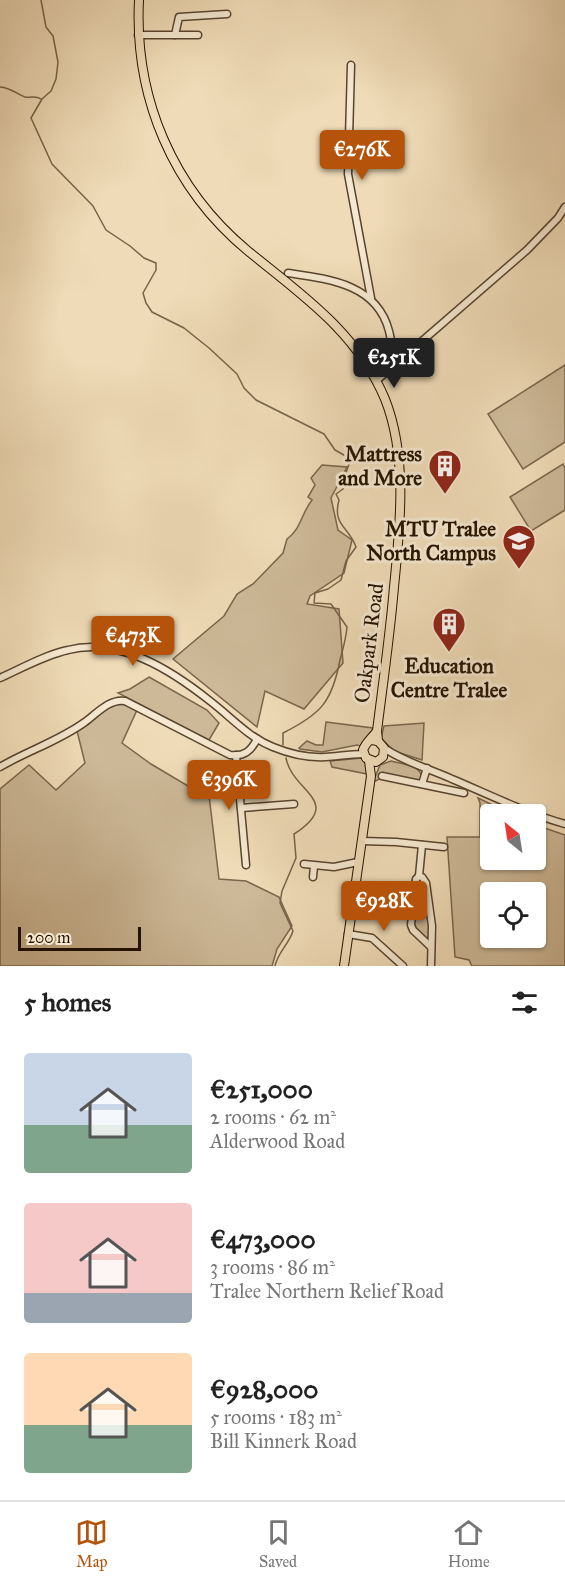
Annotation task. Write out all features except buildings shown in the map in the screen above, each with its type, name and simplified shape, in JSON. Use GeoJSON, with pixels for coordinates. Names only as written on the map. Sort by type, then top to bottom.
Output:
{"type":"FeatureCollection","features":[{"type":"Feature","properties":{"kind":"main road","name":"Oakpark Road"},"geometry":{"type":"LineString","coordinates":[[139,0],[138,35],[142,71],[157,128],[192,192],[224,230],[339,327],[359,353],[376,381],[388,408],[398,452],[398,547],[374,741]]}},
{"type":"Feature","properties":{"kind":"main road"},"geometry":{"type":"LineString","coordinates":[[344,966],[371,776],[378,757],[374,741],[363,751],[378,757]]}},
{"type":"Feature","properties":{"kind":"street"},"geometry":{"type":"LineString","coordinates":[[175,35],[179,17],[227,15]]}},
{"type":"Feature","properties":{"kind":"street"},"geometry":{"type":"LineString","coordinates":[[138,35],[198,35]]}},
{"type":"Feature","properties":{"kind":"street"},"geometry":{"type":"LineString","coordinates":[[351,65],[348,174],[371,298]]}},
{"type":"Feature","properties":{"kind":"street"},"geometry":{"type":"LineString","coordinates":[[376,381],[527,250],[558,218],[565,207]]}},
{"type":"Feature","properties":{"kind":"street"},"geometry":{"type":"LineString","coordinates":[[288,273],[317,277],[342,284],[371,298],[380,309],[388,330],[394,357],[389,370]]}},
{"type":"Feature","properties":{"kind":"street"},"geometry":{"type":"LineString","coordinates":[[0,678],[70,649],[93,647],[115,649],[142,658],[174,675],[257,739],[274,748],[302,756],[325,757],[363,751]]}},
{"type":"Feature","properties":{"kind":"street"},"geometry":{"type":"LineString","coordinates":[[0,767],[82,724],[118,700],[125,701],[236,756],[247,753],[257,739]]}},
{"type":"Feature","properties":{"kind":"street"},"geometry":{"type":"LineString","coordinates":[[236,756],[246,865]]}},
{"type":"Feature","properties":{"kind":"street"},"geometry":{"type":"LineString","coordinates":[[378,757],[396,757],[427,768],[517,807],[565,824]]}},
{"type":"Feature","properties":{"kind":"street"},"geometry":{"type":"LineString","coordinates":[[422,784],[427,768]]}},
{"type":"Feature","properties":{"kind":"street"},"geometry":{"type":"LineString","coordinates":[[382,776],[461,794]]}},
{"type":"Feature","properties":{"kind":"street"},"geometry":{"type":"LineString","coordinates":[[241,808],[294,804]]}},
{"type":"Feature","properties":{"kind":"street"},"geometry":{"type":"LineString","coordinates":[[362,841],[444,847]]}},
{"type":"Feature","properties":{"kind":"street"},"geometry":{"type":"LineString","coordinates":[[422,845],[411,925],[413,930],[431,947]]}},
{"type":"Feature","properties":{"kind":"street"},"geometry":{"type":"LineString","coordinates":[[304,864],[334,867],[358,862]]}},
{"type":"Feature","properties":{"kind":"street"},"geometry":{"type":"LineString","coordinates":[[313,877],[314,866]]}},
{"type":"Feature","properties":{"kind":"street"},"geometry":{"type":"LineString","coordinates":[[419,876],[426,883],[432,926],[431,966]]}},
{"type":"Feature","properties":{"kind":"street"},"geometry":{"type":"LineString","coordinates":[[348,934],[372,938],[403,966]]}},
{"type":"Feature","properties":{"kind":"shaded area"},"geometry":{"type":"Polygon","coordinates":[[[565,365],[565,442],[523,469],[488,414],[565,365]]]}},
{"type":"Feature","properties":{"kind":"shaded area"},"geometry":{"type":"Polygon","coordinates":[[[563,464],[565,468],[565,510],[531,531],[510,497],[563,464]]]}},
{"type":"Feature","properties":{"kind":"shaded area"},"geometry":{"type":"Polygon","coordinates":[[[322,465],[347,467],[331,498],[338,530],[352,540],[344,573],[310,596],[307,604],[339,609],[343,663],[304,709],[265,691],[257,727],[173,659],[224,616],[237,594],[253,584],[283,553],[287,539],[295,531],[312,500],[308,497],[315,485],[311,478],[322,465]]]}},
{"type":"Feature","properties":{"kind":"shaded area"},"geometry":{"type":"Polygon","coordinates":[[[149,677],[207,710],[219,723],[209,740],[118,693],[130,689],[149,677]]]}},
{"type":"Feature","properties":{"kind":"shaded area"},"geometry":{"type":"Polygon","coordinates":[[[125,703],[137,710],[122,743],[151,764],[203,795],[209,795],[219,879],[246,881],[279,897],[292,926],[277,949],[272,966],[0,966],[0,789],[29,765],[56,790],[85,763],[77,731],[112,705],[125,703]]]}},
{"type":"Feature","properties":{"kind":"shaded area"},"geometry":{"type":"Polygon","coordinates":[[[326,722],[373,728],[373,732],[360,746],[322,752],[299,748],[307,741],[323,745],[326,722]]]}},
{"type":"Feature","properties":{"kind":"shaded area"},"geometry":{"type":"Polygon","coordinates":[[[424,723],[422,760],[394,751],[381,738],[384,726],[424,723]]]}},
{"type":"Feature","properties":{"kind":"shaded area"},"geometry":{"type":"Polygon","coordinates":[[[362,758],[366,764],[367,774],[332,767],[330,761],[362,758]]]}},
{"type":"Feature","properties":{"kind":"shaded area"},"geometry":{"type":"Polygon","coordinates":[[[391,761],[418,770],[422,777],[420,781],[382,773],[380,779],[373,782],[380,765],[391,761]]]}},
{"type":"Feature","properties":{"kind":"shaded area"},"geometry":{"type":"Polygon","coordinates":[[[478,798],[491,804],[480,804],[478,798]]]}},
{"type":"Feature","properties":{"kind":"shaded area"},"geometry":{"type":"Polygon","coordinates":[[[546,828],[565,835],[565,966],[472,966],[469,960],[455,957],[447,837],[480,837],[480,870],[546,870],[546,828]]]}},
{"type":"Feature","properties":{"kind":"shaded area"},"geometry":{"type":"Polygon","coordinates":[[[419,881],[424,884],[430,912],[431,926],[428,938],[424,938],[413,924],[419,881]]]}},
{"type":"Feature","properties":{"kind":"waterway"},"geometry":{"type":"LineString","coordinates":[[41,0],[46,27],[53,36],[58,62],[56,79],[51,91],[42,99],[31,118],[52,164],[93,206],[106,230],[144,258],[156,263],[156,270],[143,293],[152,312],[184,328],[209,348],[237,374],[244,388],[256,400],[324,434],[335,450],[351,459],[344,478],[346,481],[343,489],[336,494],[339,500],[337,508],[339,521],[356,547],[346,561],[341,580],[328,589],[315,593],[314,603],[331,604],[347,627],[337,674],[323,705],[316,713],[283,733],[283,745]]}},
{"type":"Feature","properties":{"kind":"waterway"},"geometry":{"type":"LineString","coordinates":[[0,87],[25,97],[41,99]]}},
{"type":"Feature","properties":{"kind":"waterway"},"geometry":{"type":"LineString","coordinates":[[275,966],[293,931],[280,903],[282,891],[296,858],[294,834],[309,823],[315,813],[315,804],[311,796],[290,770],[286,758]]}},
{"type":"Feature","properties":{"kind":"place","name":"Mattress and More"},"geometry":{"type":"Point","coordinates":[445,495]}},
{"type":"Feature","properties":{"kind":"place","name":"MTU Tralee North Campus"},"geometry":{"type":"Point","coordinates":[519,570]}},
{"type":"Feature","properties":{"kind":"place","name":"Education Centre Tralee"},"geometry":{"type":"Point","coordinates":[449,653]}}]}
